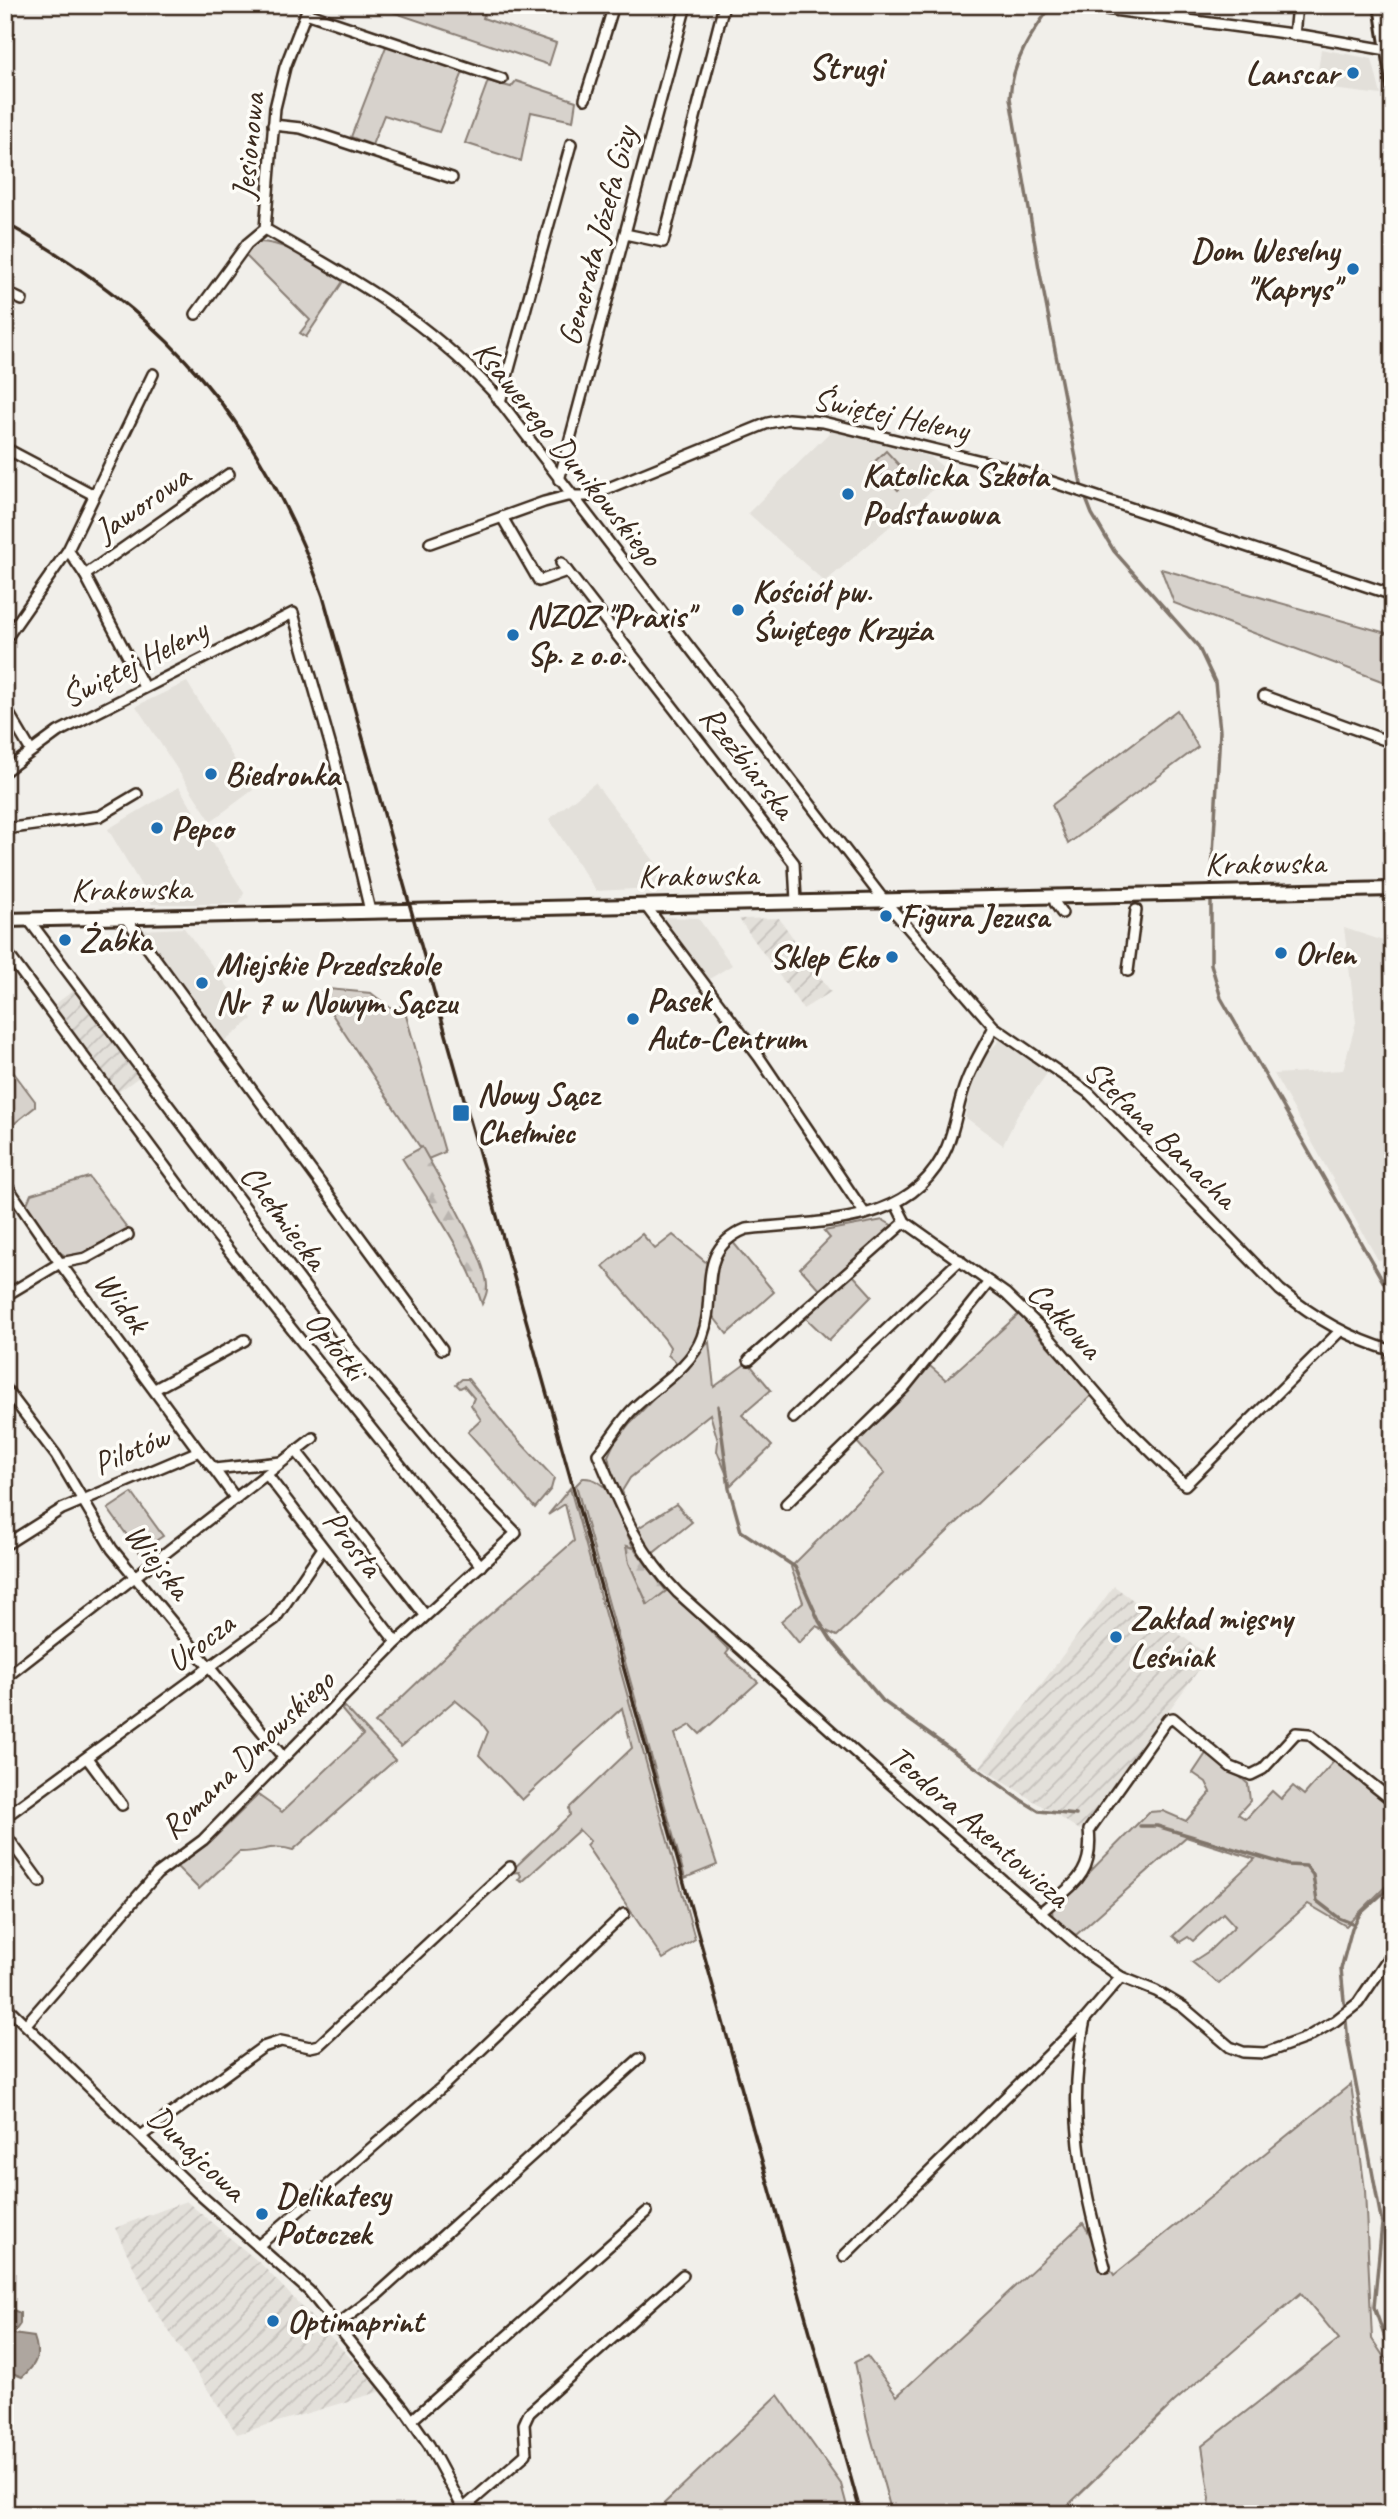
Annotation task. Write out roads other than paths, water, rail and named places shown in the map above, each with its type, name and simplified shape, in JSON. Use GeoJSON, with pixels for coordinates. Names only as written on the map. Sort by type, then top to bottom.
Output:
{"type":"FeatureCollection","features":[{"type":"Feature","properties":{"kind":"main road","name":"Krakowska"},"geometry":{"type":"LineString","coordinates":[[5,920],[1206,891],[1393,889]]}},
{"type":"Feature","properties":{"kind":"street"},"geometry":{"type":"LineString","coordinates":[[585,99],[614,5]]}},
{"type":"Feature","properties":{"kind":"street","name":"Generała Józefa Gizy"},"geometry":{"type":"LineString","coordinates":[[559,480],[686,5]]}},
{"type":"Feature","properties":{"kind":"street"},"geometry":{"type":"LineString","coordinates":[[625,234],[663,242],[724,5]]}},
{"type":"Feature","properties":{"kind":"street"},"geometry":{"type":"LineString","coordinates":[[1076,5],[1294,35],[1390,52]]}},
{"type":"Feature","properties":{"kind":"street"},"geometry":{"type":"LineString","coordinates":[[1294,35],[1297,5]]}},
{"type":"Feature","properties":{"kind":"street"},"geometry":{"type":"LineString","coordinates":[[1380,5],[1390,52],[1393,89]]}},
{"type":"Feature","properties":{"kind":"street"},"geometry":{"type":"LineString","coordinates":[[308,9],[502,79]]}},
{"type":"Feature","properties":{"kind":"street","name":"Jesionowa"},"geometry":{"type":"LineString","coordinates":[[196,314],[247,244],[265,229],[273,125],[285,67],[308,9]]}},
{"type":"Feature","properties":{"kind":"street"},"geometry":{"type":"LineString","coordinates":[[273,125],[301,128],[452,178]]}},
{"type":"Feature","properties":{"kind":"street"},"geometry":{"type":"LineString","coordinates":[[500,402],[571,144]]}},
{"type":"Feature","properties":{"kind":"street","name":"Ksawerego Dunikowskiego"},"geometry":{"type":"LineString","coordinates":[[265,229],[388,300],[434,334],[500,402],[883,899]]}},
{"type":"Feature","properties":{"kind":"street"},"geometry":{"type":"LineString","coordinates":[[5,292],[22,300]]}},
{"type":"Feature","properties":{"kind":"street"},"geometry":{"type":"LineString","coordinates":[[5,640],[68,550],[153,374]]}},
{"type":"Feature","properties":{"kind":"street","name":"Świętej Heleny"},"geometry":{"type":"LineString","coordinates":[[430,543],[571,496],[589,496],[669,466],[747,431],[788,419],[842,425],[1010,468],[1393,595]]}},
{"type":"Feature","properties":{"kind":"street"},"geometry":{"type":"LineString","coordinates":[[5,448],[94,495]]}},
{"type":"Feature","properties":{"kind":"street","name":"Jaworowa"},"geometry":{"type":"LineString","coordinates":[[85,575],[229,474]]}},
{"type":"Feature","properties":{"kind":"street"},"geometry":{"type":"LineString","coordinates":[[502,517],[539,580],[567,571]]}},
{"type":"Feature","properties":{"kind":"street","name":"Jaworowa"},"geometry":{"type":"LineString","coordinates":[[68,550],[85,575],[144,687]]}},
{"type":"Feature","properties":{"kind":"street","name":"Rzeźbiarska"},"geometry":{"type":"LineString","coordinates":[[561,563],[794,863],[796,901]]}},
{"type":"Feature","properties":{"kind":"street","name":"Świętej Heleny"},"geometry":{"type":"LineString","coordinates":[[5,771],[58,732],[293,613],[335,761],[370,911]]}},
{"type":"Feature","properties":{"kind":"street"},"geometry":{"type":"LineString","coordinates":[[1264,696],[1393,743]]}},
{"type":"Feature","properties":{"kind":"street"},"geometry":{"type":"LineString","coordinates":[[5,707],[31,751]]}},
{"type":"Feature","properties":{"kind":"street"},"geometry":{"type":"LineString","coordinates":[[5,829],[100,816],[137,794]]}},
{"type":"Feature","properties":{"kind":"street","name":"Stefana Banacha"},"geometry":{"type":"LineString","coordinates":[[883,899],[995,1027],[1089,1093],[1280,1290],[1314,1317],[1340,1331],[1393,1350]]}},
{"type":"Feature","properties":{"kind":"street"},"geometry":{"type":"LineString","coordinates":[[1055,903],[1062,913]]}},
{"type":"Feature","properties":{"kind":"street"},"geometry":{"type":"LineString","coordinates":[[645,905],[759,1057],[865,1214],[897,1204],[934,1172],[951,1135],[966,1081],[995,1027]]}},
{"type":"Feature","properties":{"kind":"street"},"geometry":{"type":"LineString","coordinates":[[1128,971],[1136,909]]}},
{"type":"Feature","properties":{"kind":"street"},"geometry":{"type":"LineString","coordinates":[[125,917],[442,1349]]}},
{"type":"Feature","properties":{"kind":"street","name":"Chełmiecka"},"geometry":{"type":"LineString","coordinates":[[27,919],[351,1348],[445,1460],[516,1534]]}},
{"type":"Feature","properties":{"kind":"street","name":"Opłotki"},"geometry":{"type":"LineString","coordinates":[[5,950],[206,1222],[481,1566]]}},
{"type":"Feature","properties":{"kind":"street","name":"Widok"},"geometry":{"type":"LineString","coordinates":[[5,1183],[60,1263],[199,1451]]}},
{"type":"Feature","properties":{"kind":"street"},"geometry":{"type":"LineString","coordinates":[[749,1360],[905,1222],[897,1204]]}},
{"type":"Feature","properties":{"kind":"street","name":"Teodora Axentowicza"},"geometry":{"type":"LineString","coordinates":[[865,1214],[830,1221],[746,1229],[724,1241],[710,1269],[705,1326],[697,1348],[630,1412],[598,1454],[633,1536],[662,1577],[803,1707],[1040,1913],[1121,1978],[1156,1991],[1183,2007],[1230,2047],[1243,2052],[1265,2053],[1306,2038],[1358,2003],[1393,1951]]}},
{"type":"Feature","properties":{"kind":"street","name":"Całkowa"},"geometry":{"type":"LineString","coordinates":[[905,1222],[989,1282],[1040,1327],[1124,1425],[1185,1486],[1340,1331]]}},
{"type":"Feature","properties":{"kind":"street"},"geometry":{"type":"LineString","coordinates":[[5,1296],[60,1263],[86,1258],[128,1235]]}},
{"type":"Feature","properties":{"kind":"street"},"geometry":{"type":"LineString","coordinates":[[793,1418],[960,1260]]}},
{"type":"Feature","properties":{"kind":"street"},"geometry":{"type":"LineString","coordinates":[[786,1504],[904,1388],[989,1282]]}},
{"type":"Feature","properties":{"kind":"street"},"geometry":{"type":"LineString","coordinates":[[155,1389],[245,1340]]}},
{"type":"Feature","properties":{"kind":"street","name":"Wiejska"},"geometry":{"type":"LineString","coordinates":[[5,1388],[83,1499],[112,1549],[283,1757]]}},
{"type":"Feature","properties":{"kind":"street"},"geometry":{"type":"LineString","coordinates":[[5,1678],[268,1476],[281,1462],[313,1438]]}},
{"type":"Feature","properties":{"kind":"street","name":"Pilotów"},"geometry":{"type":"LineString","coordinates":[[5,1545],[83,1499],[199,1451],[214,1469],[281,1462]]}},
{"type":"Feature","properties":{"kind":"street"},"geometry":{"type":"LineString","coordinates":[[297,1452],[425,1615]]}},
{"type":"Feature","properties":{"kind":"street"},"geometry":{"type":"LineString","coordinates":[[214,1469],[236,1499]]}},
{"type":"Feature","properties":{"kind":"street","name":"Prosta"},"geometry":{"type":"LineString","coordinates":[[268,1476],[396,1643]]}},
{"type":"Feature","properties":{"kind":"street","name":"Romana Dmowskiego"},"geometry":{"type":"LineString","coordinates":[[27,2023],[157,1874],[203,1840],[396,1643],[516,1534]]}},
{"type":"Feature","properties":{"kind":"street","name":"Urocza"},"geometry":{"type":"LineString","coordinates":[[5,1816],[275,1619],[323,1548]]}},
{"type":"Feature","properties":{"kind":"street","name":"Teodora Axentowicza"},"geometry":{"type":"LineString","coordinates":[[1040,1913],[1078,1879],[1088,1865],[1091,1853],[1089,1830],[1168,1719],[1173,1718],[1231,1767],[1251,1775],[1263,1769],[1296,1733],[1309,1734],[1393,1801]]}},
{"type":"Feature","properties":{"kind":"street"},"geometry":{"type":"LineString","coordinates":[[87,1758],[122,1805]]}},
{"type":"Feature","properties":{"kind":"street"},"geometry":{"type":"LineString","coordinates":[[5,1834],[40,1882]]}},
{"type":"Feature","properties":{"kind":"street"},"geometry":{"type":"LineString","coordinates":[[141,2136],[263,2047],[281,2041],[310,2047],[319,2045],[510,1867]]}},
{"type":"Feature","properties":{"kind":"street"},"geometry":{"type":"LineString","coordinates":[[258,2246],[442,2087],[625,1914]]}},
{"type":"Feature","properties":{"kind":"street"},"geometry":{"type":"LineString","coordinates":[[844,2256],[1086,2018],[1121,1978]]}},
{"type":"Feature","properties":{"kind":"street","name":"Dunajcowa"},"geometry":{"type":"LineString","coordinates":[[5,2005],[27,2023],[198,2193],[309,2291],[412,2420],[465,2511]]}},
{"type":"Feature","properties":{"kind":"street"},"geometry":{"type":"LineString","coordinates":[[1086,2018],[1077,2058],[1074,2106],[1084,2189],[1105,2267]]}},
{"type":"Feature","properties":{"kind":"street"},"geometry":{"type":"LineString","coordinates":[[337,2325],[378,2294],[639,2059]]}},
{"type":"Feature","properties":{"kind":"street"},"geometry":{"type":"LineString","coordinates":[[412,2420],[647,2212]]}},
{"type":"Feature","properties":{"kind":"street"},"geometry":{"type":"LineString","coordinates":[[465,2511],[526,2454],[524,2424],[529,2413],[683,2276]]}},
{"type":"Feature","properties":{"kind":"waterway"},"geometry":{"type":"LineString","coordinates":[[1052,5],[1030,37],[1019,60],[1010,98],[1039,268],[1082,489]]}},
{"type":"Feature","properties":{"kind":"waterway"},"geometry":{"type":"LineString","coordinates":[[1085,496],[1092,514],[1114,551],[1198,646],[1215,682],[1220,731],[1211,889]]}},
{"type":"Feature","properties":{"kind":"waterway"},"geometry":{"type":"LineString","coordinates":[[1211,897],[1211,964],[1221,998],[1393,1299]]}},
{"type":"Feature","properties":{"kind":"waterway"},"geometry":{"type":"LineString","coordinates":[[718,1406],[729,1488],[741,1531],[795,1567],[819,1621],[831,1640],[883,1701],[1039,1811],[1076,1815]]}},
{"type":"Feature","properties":{"kind":"waterway"},"geometry":{"type":"LineString","coordinates":[[1140,1826],[1157,1826],[1288,1865],[1306,1866],[1313,1875],[1317,1901],[1339,1918],[1354,1924]]}},
{"type":"Feature","properties":{"kind":"waterway"},"geometry":{"type":"LineString","coordinates":[[1393,1884],[1360,1914],[1352,1928],[1341,1969],[1348,2042],[1382,2224],[1374,2307],[1393,2360]]}},
{"type":"Feature","properties":{"kind":"railway"},"geometry":{"type":"LineString","coordinates":[[5,223],[62,257],[114,294],[160,334],[201,378],[238,426],[270,478],[298,534],[323,596],[861,2514]]}},
{"type":"Feature","properties":{"kind":"place","name":"Lanscar"},"geometry":{"type":"Point","coordinates":[1353,73]}},
{"type":"Feature","properties":{"kind":"place","name":"Dom Weselny \"Kaprys\""},"geometry":{"type":"Point","coordinates":[1353,269]}},
{"type":"Feature","properties":{"kind":"place","name":"Katolicka Szkoła Podstawowa"},"geometry":{"type":"Point","coordinates":[848,494]}},
{"type":"Feature","properties":{"kind":"place","name":"Kościół pw. Świętego Krzyża"},"geometry":{"type":"Point","coordinates":[738,610]}},
{"type":"Feature","properties":{"kind":"place","name":"NZOZ \"Praxis\" Sp. z o.o."},"geometry":{"type":"Point","coordinates":[513,635]}},
{"type":"Feature","properties":{"kind":"place","name":"Biedronka"},"geometry":{"type":"Point","coordinates":[211,774]}},
{"type":"Feature","properties":{"kind":"place","name":"Pepco"},"geometry":{"type":"Point","coordinates":[157,828]}},
{"type":"Feature","properties":{"kind":"place","name":"Figura Jezusa"},"geometry":{"type":"Point","coordinates":[886,916]}},
{"type":"Feature","properties":{"kind":"place","name":"Żabka"},"geometry":{"type":"Point","coordinates":[65,940]}},
{"type":"Feature","properties":{"kind":"place","name":"Orlen"},"geometry":{"type":"Point","coordinates":[1281,953]}},
{"type":"Feature","properties":{"kind":"place","name":"Sklep Eko"},"geometry":{"type":"Point","coordinates":[892,957]}},
{"type":"Feature","properties":{"kind":"place","name":"Miejskie Przedszkole Nr 7 w Nowym Sączu"},"geometry":{"type":"Point","coordinates":[202,983]}},
{"type":"Feature","properties":{"kind":"place","name":"Pasek Auto-Centrum"},"geometry":{"type":"Point","coordinates":[633,1019]}},
{"type":"Feature","properties":{"kind":"place","name":"Nowy Sącz Chełmiec"},"geometry":{"type":"Point","coordinates":[461,1113]}},
{"type":"Feature","properties":{"kind":"place","name":"Zakład mięsny Leśniak"},"geometry":{"type":"Point","coordinates":[1116,1637]}},
{"type":"Feature","properties":{"kind":"place","name":"Delikatesy Potoczek"},"geometry":{"type":"Point","coordinates":[262,2214]}},
{"type":"Feature","properties":{"kind":"place","name":"Optimaprint"},"geometry":{"type":"Point","coordinates":[273,2321]}},
{"type":"Feature","properties":{"kind":"district","name":"Strugi"},"geometry":{"type":"Point","coordinates":[846,67]}}]}
